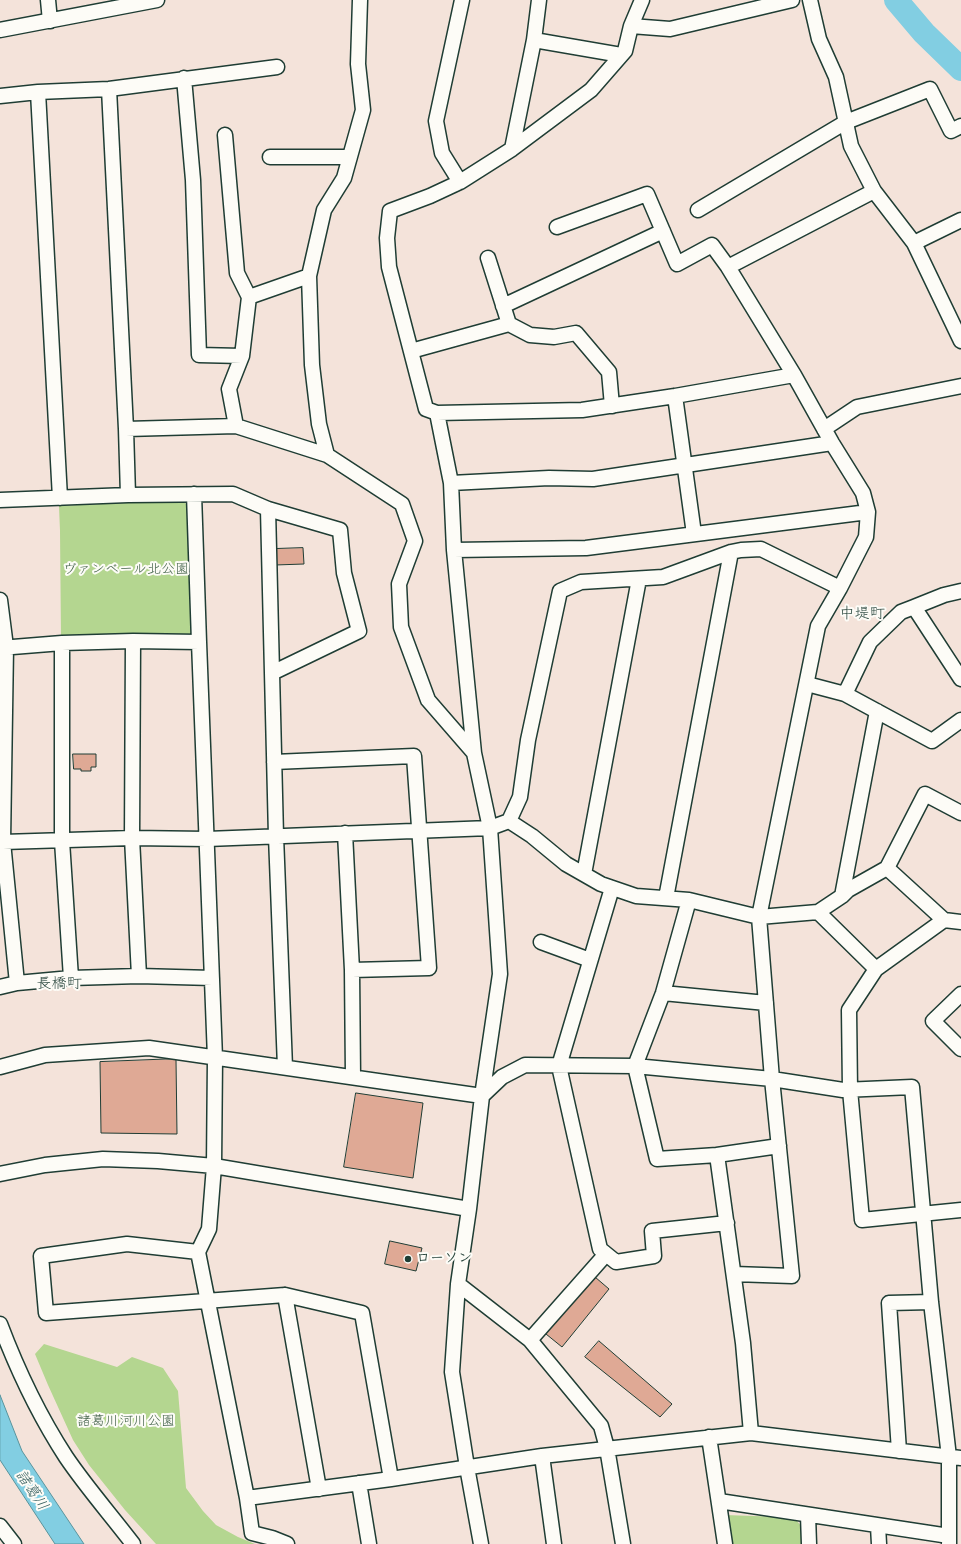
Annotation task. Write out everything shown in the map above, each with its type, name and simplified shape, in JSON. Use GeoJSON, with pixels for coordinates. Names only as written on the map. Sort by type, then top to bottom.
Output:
{"type":"FeatureCollection","features":[{"type":"Feature","properties":{"kind":"street"},"geometry":{"type":"LineString","coordinates":[[48,0],[50,21]]}},
{"type":"Feature","properties":{"kind":"street"},"geometry":{"type":"LineString","coordinates":[[0,30],[50,21],[141,1],[157,0]]}},
{"type":"Feature","properties":{"kind":"street"},"geometry":{"type":"LineString","coordinates":[[327,455],[319,424],[312,365],[309,276],[324,210],[344,178],[363,110],[358,64],[360,0]]}},
{"type":"Feature","properties":{"kind":"street"},"geometry":{"type":"LineString","coordinates":[[460,182],[442,153],[436,121],[462,0]]}},
{"type":"Feature","properties":{"kind":"street"},"geometry":{"type":"LineString","coordinates":[[512,149],[534,40],[539,0]]}},
{"type":"Feature","properties":{"kind":"street"},"geometry":{"type":"LineString","coordinates":[[642,0],[631,26],[625,51],[591,90],[512,149],[460,182],[430,196],[390,211],[387,238],[389,268],[426,409],[437,413],[582,410],[675,396],[794,375]]}},
{"type":"Feature","properties":{"kind":"street"},"geometry":{"type":"LineString","coordinates":[[631,26],[670,29],[762,4],[792,0]]}},
{"type":"Feature","properties":{"kind":"street"},"geometry":{"type":"LineString","coordinates":[[810,0],[819,39],[836,77],[851,146],[874,191],[914,243],[961,341]]}},
{"type":"Feature","properties":{"kind":"street"},"geometry":{"type":"LineString","coordinates":[[534,40],[621,55]]}},
{"type":"Feature","properties":{"kind":"street"},"geometry":{"type":"LineString","coordinates":[[0,96],[38,92],[109,89],[184,78],[278,67]]}},
{"type":"Feature","properties":{"kind":"street"},"geometry":{"type":"LineString","coordinates":[[184,78],[193,180],[199,355],[242,356]]}},
{"type":"Feature","properties":{"kind":"street"},"geometry":{"type":"LineString","coordinates":[[109,89],[128,495]]}},
{"type":"Feature","properties":{"kind":"street"},"geometry":{"type":"LineString","coordinates":[[698,210],[846,122],[930,89],[951,131],[961,126]]}},
{"type":"Feature","properties":{"kind":"street"},"geometry":{"type":"LineString","coordinates":[[38,92],[60,498]]}},
{"type":"Feature","properties":{"kind":"street"},"geometry":{"type":"LineString","coordinates":[[225,135],[238,273],[249,297],[242,356],[229,389],[236,426]]}},
{"type":"Feature","properties":{"kind":"street"},"geometry":{"type":"LineString","coordinates":[[270,157],[350,157]]}},
{"type":"Feature","properties":{"kind":"street"},"geometry":{"type":"LineString","coordinates":[[728,267],[874,191]]}},
{"type":"Feature","properties":{"kind":"street"},"geometry":{"type":"LineString","coordinates":[[557,227],[647,194],[677,264],[712,245],[728,267],[794,375],[832,444],[863,493],[868,512],[866,538],[818,626],[759,917],[772,1080],[792,1276],[734,1274]]}},
{"type":"Feature","properties":{"kind":"street"},"geometry":{"type":"LineString","coordinates":[[914,243],[961,220]]}},
{"type":"Feature","properties":{"kind":"street"},"geometry":{"type":"LineString","coordinates":[[503,306],[663,231]]}},
{"type":"Feature","properties":{"kind":"street"},"geometry":{"type":"LineString","coordinates":[[488,258],[509,324]]}},
{"type":"Feature","properties":{"kind":"street"},"geometry":{"type":"LineString","coordinates":[[249,297],[309,276]]}},
{"type":"Feature","properties":{"kind":"street"},"geometry":{"type":"LineString","coordinates":[[410,351],[509,324],[530,335],[554,337],[576,333],[609,372],[612,406]]}},
{"type":"Feature","properties":{"kind":"street"},"geometry":{"type":"LineString","coordinates":[[824,429],[857,407],[961,386]]}},
{"type":"Feature","properties":{"kind":"street"},"geometry":{"type":"LineString","coordinates":[[675,396],[694,534]]}},
{"type":"Feature","properties":{"kind":"street"},"geometry":{"type":"LineString","coordinates":[[437,413],[451,483],[454,550],[474,753],[490,828],[500,974],[482,1096],[469,1209],[458,1284],[452,1372],[481,1544]]}},
{"type":"Feature","properties":{"kind":"street"},"geometry":{"type":"LineString","coordinates":[[126,429],[236,426],[327,455],[402,504],[415,541],[399,584],[401,627],[428,700],[474,753]]}},
{"type":"Feature","properties":{"kind":"street"},"geometry":{"type":"LineString","coordinates":[[451,483],[549,478],[593,479],[832,444]]}},
{"type":"Feature","properties":{"kind":"street"},"geometry":{"type":"LineString","coordinates":[[194,494],[215,1058],[214,1166],[209,1229],[198,1252],[247,1498],[252,1533],[288,1544]]}},
{"type":"Feature","properties":{"kind":"street"},"geometry":{"type":"LineString","coordinates":[[0,500],[128,495],[233,494],[268,508],[340,530],[344,573],[359,631],[272,673]]}},
{"type":"Feature","properties":{"kind":"street"},"geometry":{"type":"LineString","coordinates":[[268,508],[276,836],[285,1067]]}},
{"type":"Feature","properties":{"kind":"street"},"geometry":{"type":"LineString","coordinates":[[454,550],[586,548],[868,512]]}},
{"type":"Feature","properties":{"kind":"street"},"geometry":{"type":"LineString","coordinates":[[3,842],[132,838],[207,839],[490,828],[509,821],[520,797],[528,740],[560,591],[581,582],[663,577],[731,552],[761,549],[840,588]]}},
{"type":"Feature","properties":{"kind":"street"},"geometry":{"type":"LineString","coordinates":[[666,898],[731,552]]}},
{"type":"Feature","properties":{"kind":"street"},"geometry":{"type":"LineString","coordinates":[[584,874],[639,578]]}},
{"type":"Feature","properties":{"kind":"street"},"geometry":{"type":"LineString","coordinates":[[845,694],[870,642],[901,612],[944,595],[961,591]]}},
{"type":"Feature","properties":{"kind":"street"},"geometry":{"type":"LineString","coordinates":[[0,600],[3,647],[3,842],[17,983]]}},
{"type":"Feature","properties":{"kind":"street"},"geometry":{"type":"LineString","coordinates":[[914,607],[961,679]]}},
{"type":"Feature","properties":{"kind":"street"},"geometry":{"type":"LineString","coordinates":[[3,647],[62,643],[133,641],[199,642]]}},
{"type":"Feature","properties":{"kind":"street"},"geometry":{"type":"LineString","coordinates":[[133,641],[132,838],[139,976]]}},
{"type":"Feature","properties":{"kind":"street"},"geometry":{"type":"LineString","coordinates":[[62,643],[62,841],[71,978]]}},
{"type":"Feature","properties":{"kind":"street"},"geometry":{"type":"LineString","coordinates":[[807,684],[845,694],[932,741],[961,720]]}},
{"type":"Feature","properties":{"kind":"street"},"geometry":{"type":"LineString","coordinates":[[842,896],[877,711]]}},
{"type":"Feature","properties":{"kind":"street"},"geometry":{"type":"LineString","coordinates":[[274,762],[414,756],[429,968],[352,970]]}},
{"type":"Feature","properties":{"kind":"street"},"geometry":{"type":"LineString","coordinates":[[509,821],[532,836],[566,864],[601,884],[636,896],[689,900],[759,917],[818,912],[842,896],[848,890],[888,868],[925,794],[961,813]]}},
{"type":"Feature","properties":{"kind":"street"},"geometry":{"type":"LineString","coordinates":[[345,834],[352,970],[353,1077]]}},
{"type":"Feature","properties":{"kind":"street"},"geometry":{"type":"LineString","coordinates":[[888,868],[944,920],[961,922]]}},
{"type":"Feature","properties":{"kind":"street"},"geometry":{"type":"LineString","coordinates":[[612,888],[559,1066],[600,1250],[616,1262],[654,1256],[652,1231],[727,1223]]}},
{"type":"Feature","properties":{"kind":"street"},"geometry":{"type":"LineString","coordinates":[[689,900],[663,993],[635,1066],[657,1159],[717,1155],[779,1146]]}},
{"type":"Feature","properties":{"kind":"street"},"geometry":{"type":"LineString","coordinates":[[818,912],[876,969]]}},
{"type":"Feature","properties":{"kind":"street"},"geometry":{"type":"LineString","coordinates":[[944,920],[876,969],[849,1010],[850,1090],[862,1220],[961,1210]]}},
{"type":"Feature","properties":{"kind":"street"},"geometry":{"type":"LineString","coordinates":[[541,942],[590,960]]}},
{"type":"Feature","properties":{"kind":"street"},"geometry":{"type":"LineString","coordinates":[[0,987],[17,983],[71,978],[139,976],[212,978]]}},
{"type":"Feature","properties":{"kind":"street"},"geometry":{"type":"LineString","coordinates":[[663,993],[766,1003]]}},
{"type":"Feature","properties":{"kind":"street"},"geometry":{"type":"LineString","coordinates":[[961,994],[933,1021],[961,1049]]}},
{"type":"Feature","properties":{"kind":"street"},"geometry":{"type":"LineString","coordinates":[[0,1067],[45,1055],[149,1048],[482,1096]]}},
{"type":"Feature","properties":{"kind":"street"},"geometry":{"type":"LineString","coordinates":[[482,1096],[502,1077],[525,1065],[635,1066],[772,1080],[843,1090],[912,1087],[931,1302],[955,1458],[949,1540],[878,1526],[719,1501]]}},
{"type":"Feature","properties":{"kind":"street"},"geometry":{"type":"LineString","coordinates":[[717,1155],[743,1343],[751,1433]]}},
{"type":"Feature","properties":{"kind":"street"},"geometry":{"type":"LineString","coordinates":[[0,1174],[45,1165],[103,1159],[158,1161],[214,1166],[469,1209]]}},
{"type":"Feature","properties":{"kind":"street"},"geometry":{"type":"LineString","coordinates":[[198,1252],[127,1244],[40,1256],[46,1313],[285,1295],[362,1313],[390,1479]]}},
{"type":"Feature","properties":{"kind":"street"},"geometry":{"type":"LineString","coordinates":[[530,1340],[606,1254]]}},
{"type":"Feature","properties":{"kind":"street"},"geometry":{"type":"LineString","coordinates":[[458,1284],[530,1340],[601,1426],[607,1448],[622,1544]]}},
{"type":"Feature","properties":{"kind":"street"},"geometry":{"type":"LineString","coordinates":[[285,1295],[319,1489]]}},
{"type":"Feature","properties":{"kind":"street"},"geometry":{"type":"LineString","coordinates":[[899,1451],[889,1303],[931,1302]]}},
{"type":"Feature","properties":{"kind":"street"},"geometry":{"type":"LineString","coordinates":[[0,1324],[9,1347],[35,1401],[66,1457],[89,1489],[133,1544]]}},
{"type":"Feature","properties":{"kind":"street"},"geometry":{"type":"LineString","coordinates":[[247,1498],[390,1479],[542,1456],[751,1433],[955,1458]]}},
{"type":"Feature","properties":{"kind":"street"},"geometry":{"type":"LineString","coordinates":[[709,1437],[725,1544]]}},
{"type":"Feature","properties":{"kind":"street"},"geometry":{"type":"LineString","coordinates":[[542,1456],[554,1544]]}},
{"type":"Feature","properties":{"kind":"street"},"geometry":{"type":"LineString","coordinates":[[359,1483],[369,1544]]}},
{"type":"Feature","properties":{"kind":"street"},"geometry":{"type":"LineString","coordinates":[[808,1515],[809,1544]]}},
{"type":"Feature","properties":{"kind":"street"},"geometry":{"type":"LineString","coordinates":[[0,1526],[10,1542]]}},
{"type":"Feature","properties":{"kind":"street"},"geometry":{"type":"LineString","coordinates":[[878,1526],[879,1544]]}},
{"type":"Feature","properties":{"kind":"green space","name":"ヴァンベール北公園"},"geometry":{"type":"Polygon","coordinates":[[[180,500],[188,505],[195,629],[190,635],[61,639],[59,506],[180,500]]]}},
{"type":"Feature","properties":{"kind":"green space","name":"諸葛川河川公園"},"geometry":{"type":"Polygon","coordinates":[[[44,1344],[117,1367],[132,1357],[163,1368],[178,1391],[186,1488],[203,1511],[216,1525],[255,1544],[156,1544],[125,1510],[89,1465],[73,1440],[35,1354],[44,1344]]]}},
{"type":"Feature","properties":{"kind":"green space"},"geometry":{"type":"Polygon","coordinates":[[[725,1515],[782,1517],[796,1520],[804,1529],[804,1544],[729,1544],[725,1515]]]}},
{"type":"Feature","properties":{"kind":"water","name":"諸葛川"},"geometry":{"type":"Polygon","coordinates":[[[0,1395],[22,1451],[84,1544],[55,1544],[0,1460],[0,1395]]]}},
{"type":"Feature","properties":{"kind":"building"},"geometry":{"type":"Polygon","coordinates":[[[303,548],[304,564],[275,565],[274,549],[303,548]]]}},
{"type":"Feature","properties":{"kind":"building"},"geometry":{"type":"Polygon","coordinates":[[[73,754],[96,754],[96,767],[91,767],[91,771],[74,769],[73,754]]]}},
{"type":"Feature","properties":{"kind":"building"},"geometry":{"type":"Polygon","coordinates":[[[176,1059],[177,1134],[101,1133],[100,1062],[176,1059]]]}},
{"type":"Feature","properties":{"kind":"building"},"geometry":{"type":"Polygon","coordinates":[[[356,1093],[423,1103],[413,1178],[344,1167],[356,1093]]]}},
{"type":"Feature","properties":{"kind":"building"},"geometry":{"type":"Polygon","coordinates":[[[390,1241],[422,1248],[416,1271],[385,1264],[390,1241]]]}},
{"type":"Feature","properties":{"kind":"building"},"geometry":{"type":"Polygon","coordinates":[[[595,1277],[609,1289],[562,1347],[546,1334],[595,1277]]]}},
{"type":"Feature","properties":{"kind":"building"},"geometry":{"type":"Polygon","coordinates":[[[599,1341],[672,1404],[660,1417],[585,1357],[599,1341]]]}},
{"type":"Feature","properties":{"kind":"waterway"},"geometry":{"type":"LineString","coordinates":[[896,0],[924,33],[961,69]]}},
{"type":"Feature","properties":{"kind":"place","name":"ローソン"},"geometry":{"type":"Point","coordinates":[408,1259]}},
{"type":"Feature","properties":{"kind":"district","name":"中堤町"},"geometry":{"type":"Point","coordinates":[862,615]}},
{"type":"Feature","properties":{"kind":"district","name":"長橋町"},"geometry":{"type":"Point","coordinates":[59,985]}}]}
